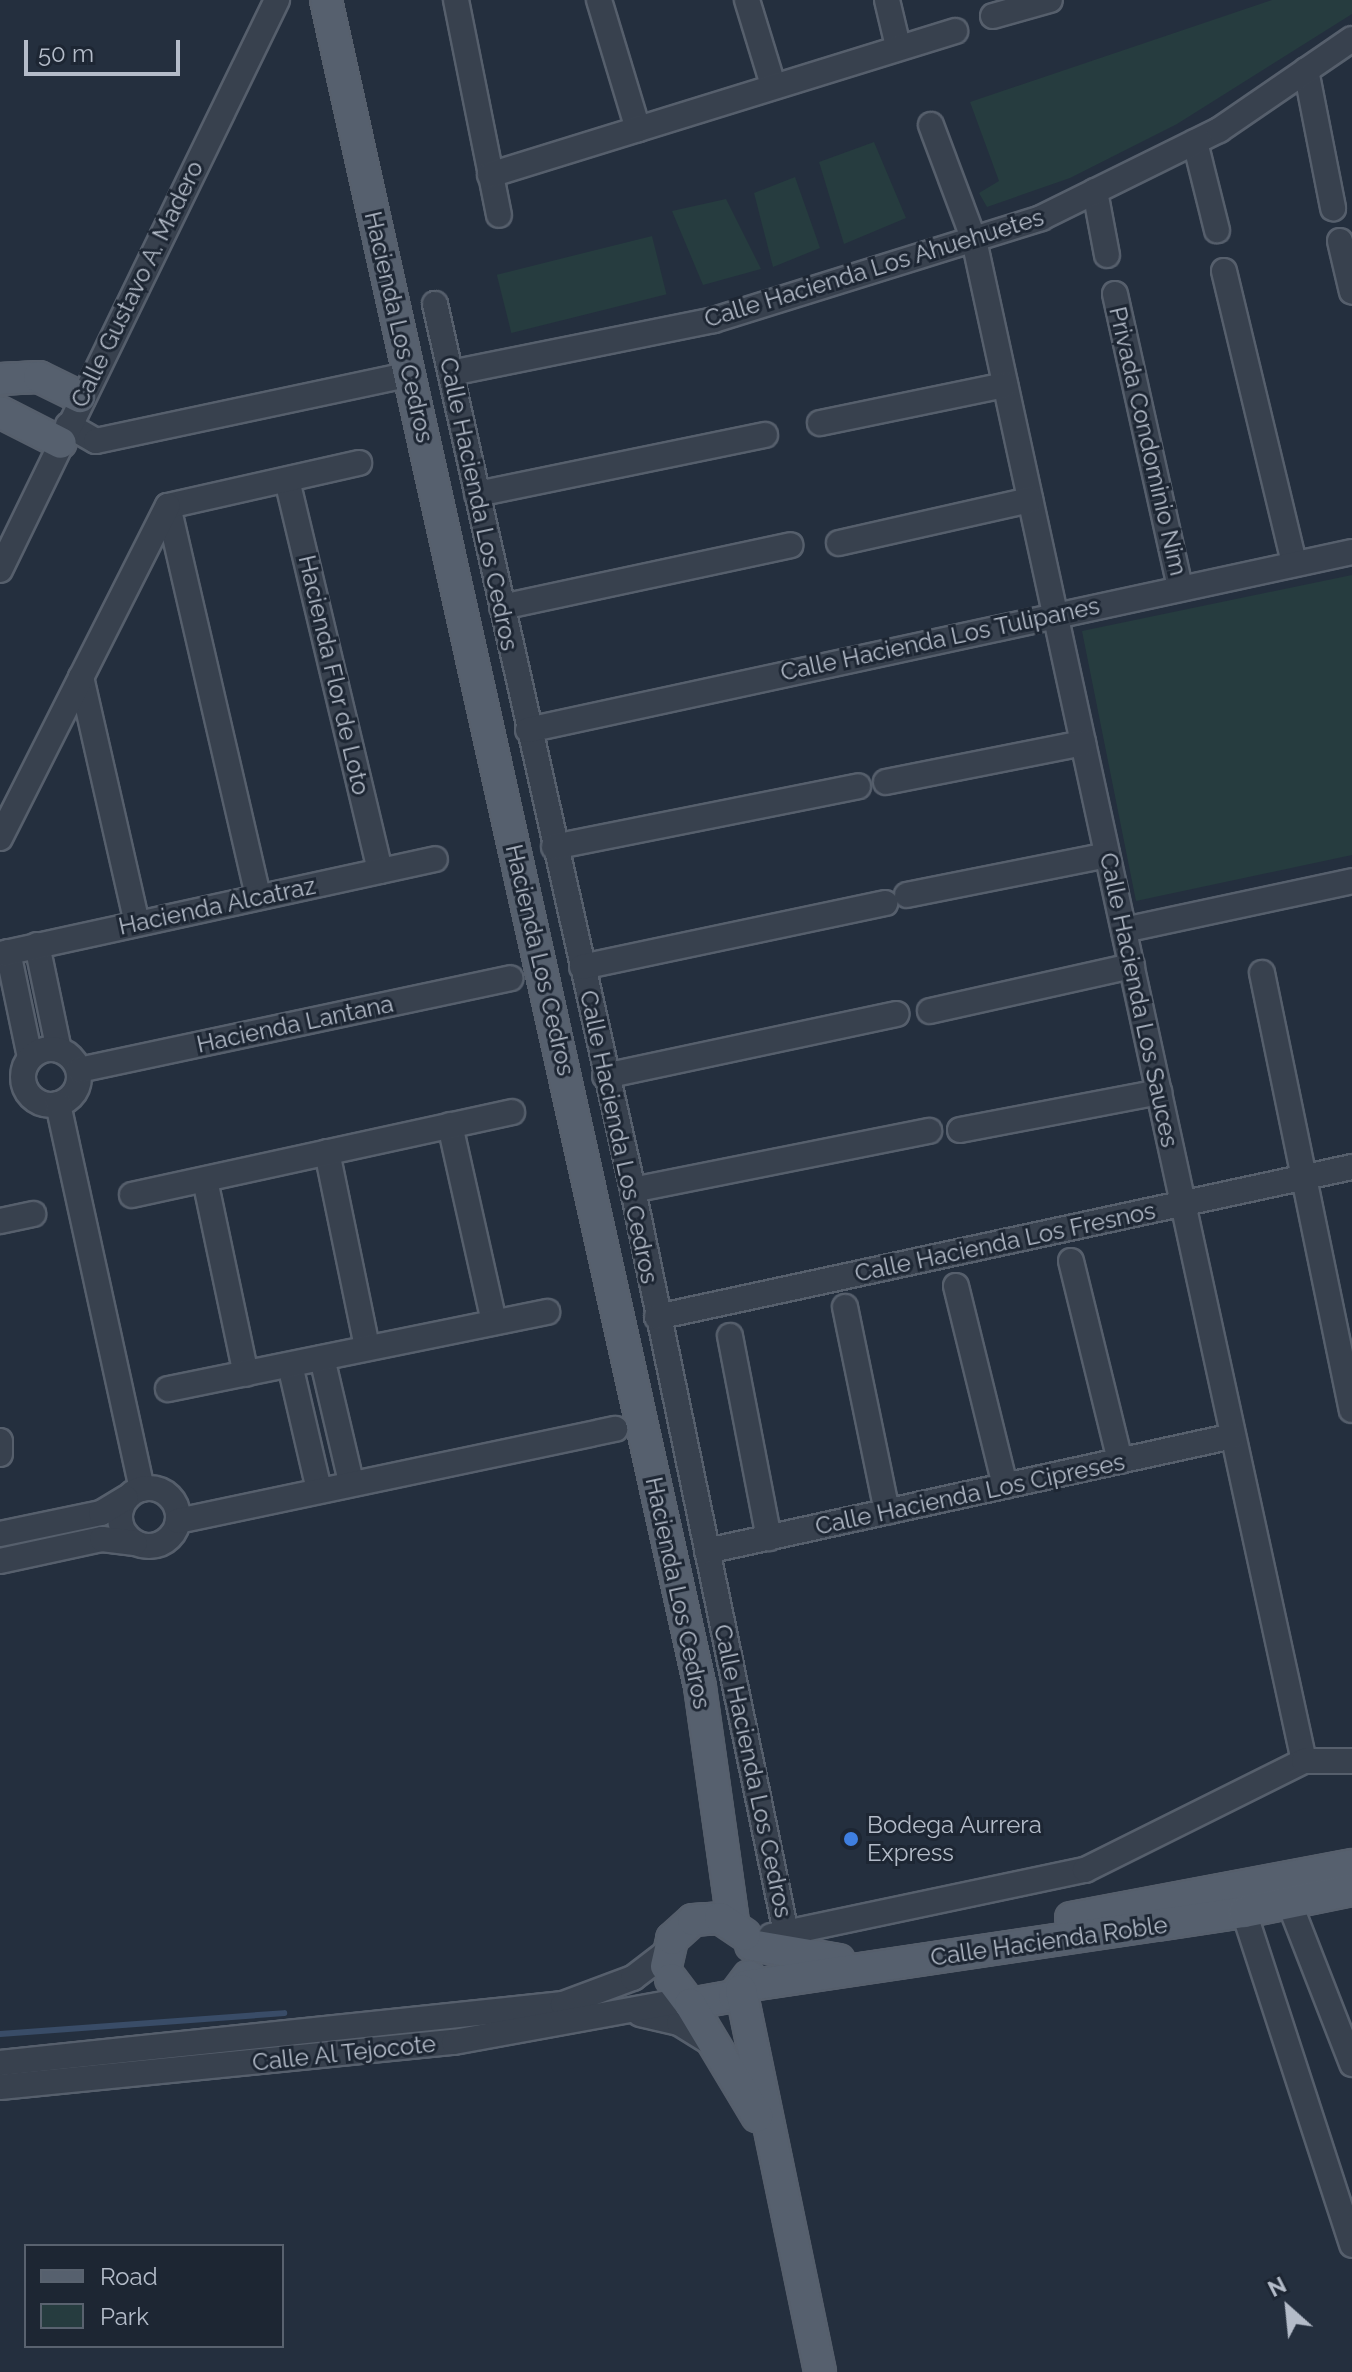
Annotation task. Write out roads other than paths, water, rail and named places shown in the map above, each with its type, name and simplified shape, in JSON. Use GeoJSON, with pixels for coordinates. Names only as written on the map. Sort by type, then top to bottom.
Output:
{"type":"FeatureCollection","features":[{"type":"Feature","properties":{"kind":"main road","name":"Hacienda Los Cedros"},"geometry":{"type":"LineString","coordinates":[[326,0],[700,1687],[744,1936],[743,1988]]}},
{"type":"Feature","properties":{"kind":"main road"},"geometry":{"type":"LineString","coordinates":[[0,379],[39,377],[80,397]]}},
{"type":"Feature","properties":{"kind":"main road"},"geometry":{"type":"LineString","coordinates":[[0,412],[65,434]]}},
{"type":"Feature","properties":{"kind":"main road","name":"Calle Hacienda Roble"},"geometry":{"type":"LineString","coordinates":[[1352,1865],[822,1962],[693,1920],[676,1980],[720,2002],[743,1988],[1244,1912],[1352,1890]]}},
{"type":"Feature","properties":{"kind":"main road"},"geometry":{"type":"LineString","coordinates":[[676,1980],[731,2063],[779,2161]]}},
{"type":"Feature","properties":{"kind":"main road"},"geometry":{"type":"LineString","coordinates":[[743,1988],[820,2372]]}},
{"type":"Feature","properties":{"kind":"street","name":"Calle Gustavo A. Madero"},"geometry":{"type":"LineString","coordinates":[[0,570],[80,397],[277,0]]}},
{"type":"Feature","properties":{"kind":"street"},"geometry":{"type":"LineString","coordinates":[[456,0],[499,215]]}},
{"type":"Feature","properties":{"kind":"street"},"geometry":{"type":"LineString","coordinates":[[599,0],[638,129]]}},
{"type":"Feature","properties":{"kind":"street"},"geometry":{"type":"LineString","coordinates":[[747,0],[773,85]]}},
{"type":"Feature","properties":{"kind":"street"},"geometry":{"type":"LineString","coordinates":[[887,0],[898,46]]}},
{"type":"Feature","properties":{"kind":"street"},"geometry":{"type":"LineString","coordinates":[[993,16],[1038,2]]}},
{"type":"Feature","properties":{"kind":"street"},"geometry":{"type":"LineString","coordinates":[[490,175],[898,46],[955,31]]}},
{"type":"Feature","properties":{"kind":"street","name":"Calle Hacienda Los Ahuehuetes"},"geometry":{"type":"LineString","coordinates":[[451,373],[714,320],[974,240],[1095,191],[1195,142],[1352,39]]}},
{"type":"Feature","properties":{"kind":"street"},"geometry":{"type":"LineString","coordinates":[[1306,70],[1333,208]]}},
{"type":"Feature","properties":{"kind":"street","name":"Calle Hacienda Los Sauces"},"geometry":{"type":"LineString","coordinates":[[931,125],[974,240],[1304,1761]]}},
{"type":"Feature","properties":{"kind":"street"},"geometry":{"type":"LineString","coordinates":[[1195,142],[1217,230]]}},
{"type":"Feature","properties":{"kind":"street"},"geometry":{"type":"LineString","coordinates":[[1095,191],[1107,255]]}},
{"type":"Feature","properties":{"kind":"street"},"geometry":{"type":"LineString","coordinates":[[1340,241],[1352,292]]}},
{"type":"Feature","properties":{"kind":"street"},"geometry":{"type":"LineString","coordinates":[[1224,271],[1294,563]]}},
{"type":"Feature","properties":{"kind":"street","name":"Privada Condominio Nim"},"geometry":{"type":"LineString","coordinates":[[1115,294],[1180,587]]}},
{"type":"Feature","properties":{"kind":"street","name":"Calle Hacienda Los Cedros"},"geometry":{"type":"LineString","coordinates":[[435,304],[605,1076],[633,1190],[786,1933],[744,1936]]}},
{"type":"Feature","properties":{"kind":"street"},"geometry":{"type":"LineString","coordinates":[[65,434],[96,441],[410,374]]}},
{"type":"Feature","properties":{"kind":"street"},"geometry":{"type":"LineString","coordinates":[[820,423],[1005,385]]}},
{"type":"Feature","properties":{"kind":"street"},"geometry":{"type":"LineString","coordinates":[[477,494],[765,435]]}},
{"type":"Feature","properties":{"kind":"street"},"geometry":{"type":"LineString","coordinates":[[168,506],[359,463]]}},
{"type":"Feature","properties":{"kind":"street","name":"Hacienda Flor de Loto"},"geometry":{"type":"LineString","coordinates":[[287,480],[380,871]]}},
{"type":"Feature","properties":{"kind":"street"},"geometry":{"type":"LineString","coordinates":[[839,543],[1030,500]]}},
{"type":"Feature","properties":{"kind":"street"},"geometry":{"type":"LineString","coordinates":[[0,838],[168,506]]}},
{"type":"Feature","properties":{"kind":"street"},"geometry":{"type":"LineString","coordinates":[[168,506],[258,897]]}},
{"type":"Feature","properties":{"kind":"street"},"geometry":{"type":"LineString","coordinates":[[502,607],[790,545]]}},
{"type":"Feature","properties":{"kind":"street","name":"Calle Hacienda Los Tulipanes"},"geometry":{"type":"LineString","coordinates":[[528,730],[1054,613],[1352,552]]}},
{"type":"Feature","properties":{"kind":"street"},"geometry":{"type":"LineString","coordinates":[[81,677],[137,923]]}},
{"type":"Feature","properties":{"kind":"street"},"geometry":{"type":"LineString","coordinates":[[886,782],[1083,743]]}},
{"type":"Feature","properties":{"kind":"street"},"geometry":{"type":"LineString","coordinates":[[554,847],[858,786]]}},
{"type":"Feature","properties":{"kind":"street"},"geometry":{"type":"LineString","coordinates":[[582,967],[1107,855]]}},
{"type":"Feature","properties":{"kind":"street","name":"Hacienda Alcatraz"},"geometry":{"type":"LineString","coordinates":[[4,953],[435,859]]}},
{"type":"Feature","properties":{"kind":"street"},"geometry":{"type":"LineString","coordinates":[[1124,930],[1352,881]]}},
{"type":"Feature","properties":{"kind":"street"},"geometry":{"type":"LineString","coordinates":[[4,953],[17,1074],[35,1100],[58,1104],[74,1093],[79,1070],[59,1050],[37,945]]}},
{"type":"Feature","properties":{"kind":"street"},"geometry":{"type":"LineString","coordinates":[[930,1011],[1132,966]]}},
{"type":"Feature","properties":{"kind":"street"},"geometry":{"type":"LineString","coordinates":[[1262,973],[1307,1177],[1352,1410]]}},
{"type":"Feature","properties":{"kind":"street","name":"Hacienda Lantana"},"geometry":{"type":"LineString","coordinates":[[79,1070],[510,978]]}},
{"type":"Feature","properties":{"kind":"street"},"geometry":{"type":"LineString","coordinates":[[605,1076],[896,1014]]}},
{"type":"Feature","properties":{"kind":"street"},"geometry":{"type":"LineString","coordinates":[[17,1074],[59,1050]]}},
{"type":"Feature","properties":{"kind":"street"},"geometry":{"type":"LineString","coordinates":[[960,1130],[1159,1092]]}},
{"type":"Feature","properties":{"kind":"street"},"geometry":{"type":"LineString","coordinates":[[58,1104],[134,1494],[120,1523],[135,1543]]}},
{"type":"Feature","properties":{"kind":"street"},"geometry":{"type":"LineString","coordinates":[[132,1195],[512,1112]]}},
{"type":"Feature","properties":{"kind":"street"},"geometry":{"type":"LineString","coordinates":[[450,1125],[494,1322]]}},
{"type":"Feature","properties":{"kind":"street"},"geometry":{"type":"LineString","coordinates":[[633,1190],[929,1131]]}},
{"type":"Feature","properties":{"kind":"street"},"geometry":{"type":"LineString","coordinates":[[327,1152],[367,1347]]}},
{"type":"Feature","properties":{"kind":"street","name":"Calle Hacienda Los Fresnos"},"geometry":{"type":"LineString","coordinates":[[657,1317],[1352,1167]]}},
{"type":"Feature","properties":{"kind":"street"},"geometry":{"type":"LineString","coordinates":[[205,1180],[246,1374]]}},
{"type":"Feature","properties":{"kind":"street"},"geometry":{"type":"LineString","coordinates":[[0,1221],[33,1214]]}},
{"type":"Feature","properties":{"kind":"street"},"geometry":{"type":"LineString","coordinates":[[1071,1261],[1120,1461]]}},
{"type":"Feature","properties":{"kind":"street"},"geometry":{"type":"LineString","coordinates":[[956,1286],[1005,1486]]}},
{"type":"Feature","properties":{"kind":"street"},"geometry":{"type":"LineString","coordinates":[[845,1307],[887,1512]]}},
{"type":"Feature","properties":{"kind":"street"},"geometry":{"type":"LineString","coordinates":[[168,1389],[547,1312]]}},
{"type":"Feature","properties":{"kind":"street"},"geometry":{"type":"LineString","coordinates":[[730,1336],[769,1538]]}},
{"type":"Feature","properties":{"kind":"street"},"geometry":{"type":"LineString","coordinates":[[322,1358],[351,1482]]}},
{"type":"Feature","properties":{"kind":"street"},"geometry":{"type":"LineString","coordinates":[[290,1365],[319,1490]]}},
{"type":"Feature","properties":{"kind":"street"},"geometry":{"type":"LineString","coordinates":[[0,1561],[102,1539],[135,1543],[164,1542],[178,1521],[351,1482],[615,1429]]}},
{"type":"Feature","properties":{"kind":"street","name":"Calle Hacienda Los Cipreses"},"geometry":{"type":"LineString","coordinates":[[707,1551],[1233,1436]]}},
{"type":"Feature","properties":{"kind":"street"},"geometry":{"type":"LineString","coordinates":[[0,1441],[0,1454]]}},
{"type":"Feature","properties":{"kind":"street"},"geometry":{"type":"LineString","coordinates":[[0,1534],[101,1513],[134,1494],[170,1497],[178,1521]]}},
{"type":"Feature","properties":{"kind":"street"},"geometry":{"type":"LineString","coordinates":[[786,1933],[1085,1870],[1304,1761],[1352,1761]]}},
{"type":"Feature","properties":{"kind":"street"},"geometry":{"type":"LineString","coordinates":[[1289,1902],[1352,2064]]}},
{"type":"Feature","properties":{"kind":"street"},"geometry":{"type":"LineString","coordinates":[[1244,1912],[1352,2245]]}},
{"type":"Feature","properties":{"kind":"street","name":"Calle Al Tejocote"},"geometry":{"type":"LineString","coordinates":[[0,2063],[563,2004],[633,1978],[676,1980]]}},
{"type":"Feature","properties":{"kind":"street","name":"Calle Al Tejocote"},"geometry":{"type":"LineString","coordinates":[[0,2087],[454,2042],[634,2012],[676,1980]]}},
{"type":"Feature","properties":{"kind":"street"},"geometry":{"type":"LineString","coordinates":[[634,2012],[679,2023],[731,2063]]}},
{"type":"Feature","properties":{"kind":"waterway"},"geometry":{"type":"LineString","coordinates":[[0,2034],[284,2013]]}},
{"type":"Feature","properties":{"kind":"place","name":"Bodega Aurrera Express"},"geometry":{"type":"Point","coordinates":[851,1839]}}]}
